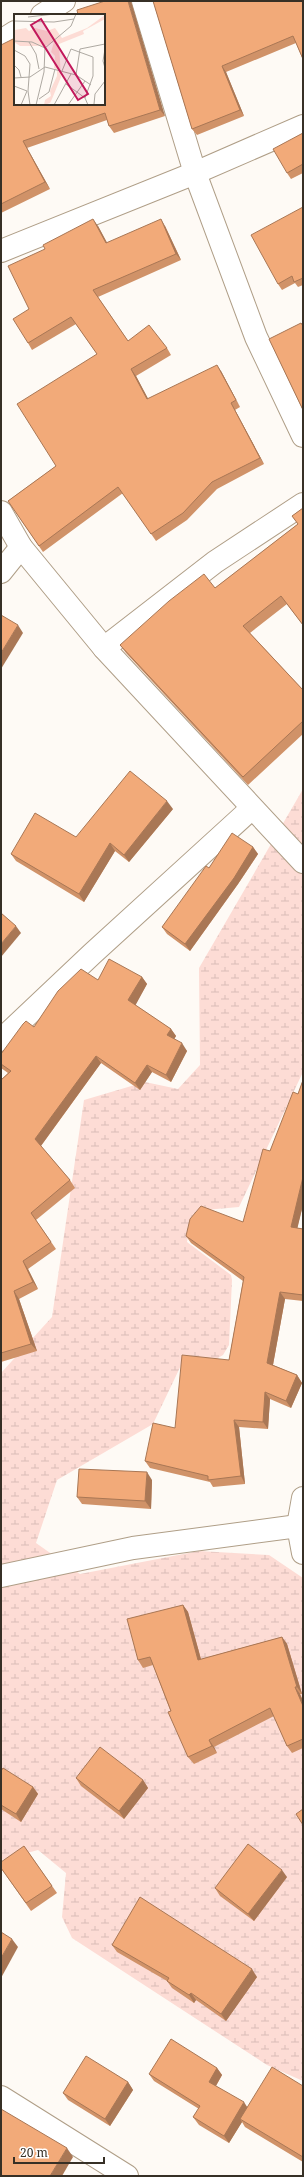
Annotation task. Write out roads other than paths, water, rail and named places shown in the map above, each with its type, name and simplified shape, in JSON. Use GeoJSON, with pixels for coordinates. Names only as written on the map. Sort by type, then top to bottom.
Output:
{"type":"FeatureCollection","features":[{"type":"Feature","properties":{"kind":"street"},"geometry":{"type":"LineString","coordinates":[[44,14],[64,1]]}},
{"type":"Feature","properties":{"kind":"street"},"geometry":{"type":"LineString","coordinates":[[143,1],[194,173],[256,337],[303,436]]}},
{"type":"Feature","properties":{"kind":"street"},"geometry":{"type":"LineString","coordinates":[[1,41],[14,33]]}},
{"type":"Feature","properties":{"kind":"street"},"geometry":{"type":"LineString","coordinates":[[1,251],[194,173],[244,150],[303,126]]}},
{"type":"Feature","properties":{"kind":"street"},"geometry":{"type":"LineString","coordinates":[[104,648],[215,562],[303,504]]}},
{"type":"Feature","properties":{"kind":"street"},"geometry":{"type":"LineString","coordinates":[[1,512],[21,547],[104,648],[251,808],[303,862]]}},
{"type":"Feature","properties":{"kind":"street"},"geometry":{"type":"LineString","coordinates":[[1,572],[21,547]]}},
{"type":"Feature","properties":{"kind":"street"},"geometry":{"type":"LineString","coordinates":[[1,1040],[98,948],[251,808]]}},
{"type":"Feature","properties":{"kind":"street"},"geometry":{"type":"LineString","coordinates":[[303,1498],[298,1526],[303,1553]]}},
{"type":"Feature","properties":{"kind":"street"},"geometry":{"type":"LineString","coordinates":[[1,1576],[133,1548],[298,1526]]}},
{"type":"Feature","properties":{"kind":"street"},"geometry":{"type":"LineString","coordinates":[[1,2096],[127,2176]]}}]}
